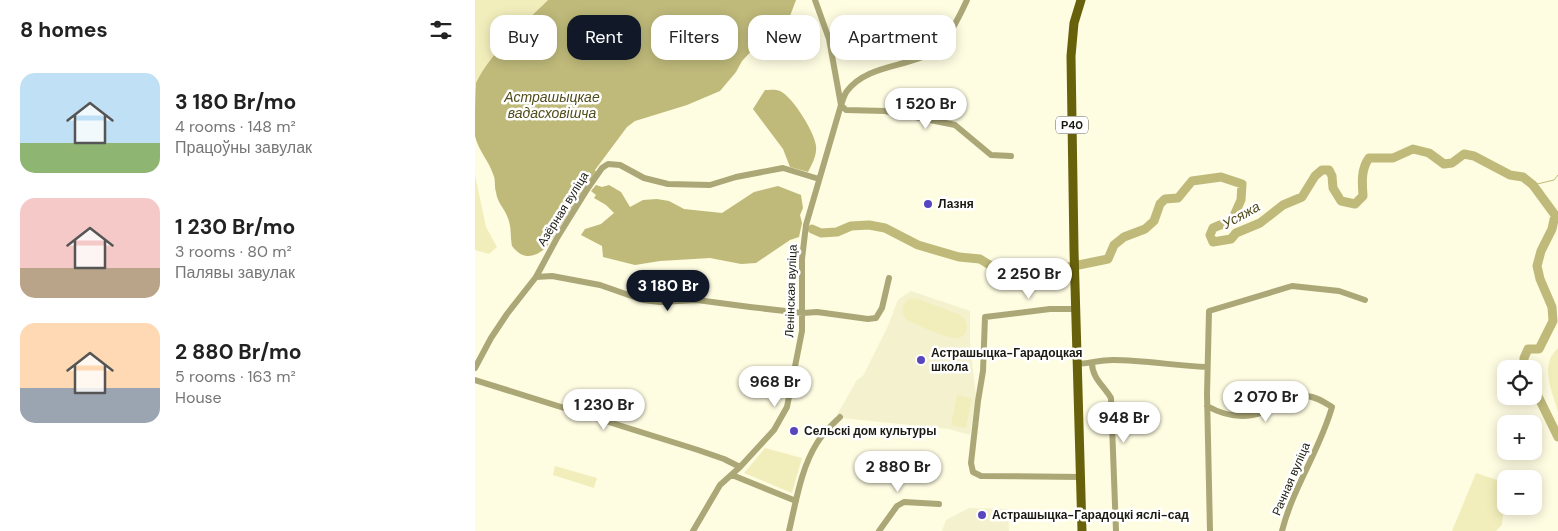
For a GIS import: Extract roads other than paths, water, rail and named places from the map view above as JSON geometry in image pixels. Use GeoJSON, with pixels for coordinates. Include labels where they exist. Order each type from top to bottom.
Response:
{"type":"FeatureCollection","features":[{"type":"Feature","properties":{"kind":"main road","name":"Р40"},"geometry":{"type":"LineString","coordinates":[[1081,0],[1074,23],[1072,38],[1074,250],[1082,531]]}},
{"type":"Feature","properties":{"kind":"street"},"geometry":{"type":"LineString","coordinates":[[815,0],[829,39],[841,105],[846,110],[885,111],[955,124],[991,155],[1011,156]]}},
{"type":"Feature","properties":{"kind":"street","name":"Ленінская вуліца"},"geometry":{"type":"LineString","coordinates":[[693,531],[720,484],[740,468],[774,430],[787,407],[801,340],[803,313],[802,259],[806,225],[841,105],[847,91],[869,75],[920,57],[937,48],[946,38],[968,0]]}},
{"type":"Feature","properties":{"kind":"street","name":"Азёрная вуліца"},"geometry":{"type":"LineString","coordinates":[[475,368],[491,338],[536,276],[588,188],[602,168],[608,164],[620,165],[644,178],[668,184],[710,185],[736,177],[783,168],[819,179]]}},
{"type":"Feature","properties":{"kind":"street"},"geometry":{"type":"LineString","coordinates":[[536,276],[552,276],[600,285],[643,300],[660,302],[697,300],[868,319],[876,318],[882,308],[889,278]]}},
{"type":"Feature","properties":{"kind":"street"},"geometry":{"type":"LineString","coordinates":[[1210,531],[1207,406],[1209,311],[1292,286],[1331,290],[1365,300]]}},
{"type":"Feature","properties":{"kind":"street"},"geometry":{"type":"LineString","coordinates":[[1076,309],[1050,309],[985,317],[983,372],[971,463],[973,472],[981,476],[1081,477]]}},
{"type":"Feature","properties":{"kind":"street"},"geometry":{"type":"LineString","coordinates":[[1078,364],[1109,360],[1128,360],[1207,367]]}},
{"type":"Feature","properties":{"kind":"street"},"geometry":{"type":"LineString","coordinates":[[1092,363],[1095,377],[1106,388],[1111,398],[1116,531]]}},
{"type":"Feature","properties":{"kind":"street"},"geometry":{"type":"LineString","coordinates":[[475,380],[698,450],[724,459],[740,468]]}},
{"type":"Feature","properties":{"kind":"street","name":"Рачная вуліца"},"geometry":{"type":"LineString","coordinates":[[1207,406],[1226,415],[1241,416],[1264,412],[1288,400],[1305,396],[1318,399],[1332,407],[1329,419],[1300,482],[1282,531]]}},
{"type":"Feature","properties":{"kind":"street"},"geometry":{"type":"LineString","coordinates":[[789,531],[796,501],[812,452],[823,434],[840,417]]}},
{"type":"Feature","properties":{"kind":"street"},"geometry":{"type":"LineString","coordinates":[[732,475],[796,501]]}},
{"type":"Feature","properties":{"kind":"street"},"geometry":{"type":"LineString","coordinates":[[879,531],[897,506],[904,502],[939,504]]}},
{"type":"Feature","properties":{"kind":"water","name":"Астрашыцкае вадасховішча"},"geometry":{"type":"Polygon","coordinates":[[[548,0],[796,0],[790,15],[748,15],[748,55],[720,91],[687,105],[635,121],[627,127],[595,170],[596,172],[546,248],[537,254],[528,256],[520,254],[512,246],[510,224],[495,190],[494,176],[476,141],[476,83],[490,60],[557,60],[557,15],[533,15],[548,0]]]}},
{"type":"Feature","properties":{"kind":"water"},"geometry":{"type":"Polygon","coordinates":[[[765,90],[778,90],[785,95],[791,100],[808,124],[815,140],[816,153],[808,172],[790,167],[783,149],[753,109],[765,90]]]}},
{"type":"Feature","properties":{"kind":"water"},"geometry":{"type":"Polygon","coordinates":[[[596,185],[602,187],[609,185],[621,192],[630,207],[643,200],[657,199],[669,201],[684,209],[722,213],[754,192],[778,186],[801,195],[803,208],[800,215],[802,223],[799,237],[790,240],[756,263],[741,264],[710,258],[660,261],[635,265],[603,257],[602,246],[581,235],[585,229],[601,224],[614,213],[606,205],[594,198],[596,195],[591,191],[596,185]]]}},
{"type":"Feature","properties":{"kind":"waterway","name":"Усяжа"},"geometry":{"type":"LineString","coordinates":[[812,229],[821,233],[837,232],[851,226],[869,225],[885,228],[918,245],[959,257],[980,259],[993,267],[1064,268],[1108,259],[1114,245],[1124,237],[1145,229],[1154,221],[1160,204],[1165,199],[1178,198],[1192,181],[1221,177],[1242,184],[1241,200],[1232,220],[1213,228],[1210,235],[1213,242],[1231,239],[1236,233],[1260,223],[1283,205],[1302,197],[1315,176],[1322,170],[1329,170],[1332,176],[1333,188],[1341,201],[1355,204],[1363,196],[1363,171],[1369,158],[1393,158],[1413,149],[1429,153],[1444,164],[1452,163],[1464,154],[1474,156],[1510,175],[1523,177],[1533,185],[1555,215],[1552,229],[1541,251],[1537,266],[1540,279],[1552,307],[1553,321],[1539,349],[1528,349],[1524,360]]}},
{"type":"Feature","properties":{"kind":"waterway"},"geometry":{"type":"LineString","coordinates":[[1533,185],[1554,180],[1558,175]]}},
{"type":"Feature","properties":{"kind":"waterway","name":"Усяжа"},"geometry":{"type":"LineString","coordinates":[[1542,404],[1558,437]]}},
{"type":"Feature","properties":{"kind":"place","name":"Лазня"},"geometry":{"type":"Point","coordinates":[928,204]}},
{"type":"Feature","properties":{"kind":"place","name":"Астрашыцка-Гарадоцкая школа"},"geometry":{"type":"Point","coordinates":[921,360]}},
{"type":"Feature","properties":{"kind":"place","name":"Сельскі дом культуры"},"geometry":{"type":"Point","coordinates":[794,431]}},
{"type":"Feature","properties":{"kind":"place","name":"Астрашыцка-Гарадоцкі яслі-сад"},"geometry":{"type":"Point","coordinates":[982,515]}}]}
